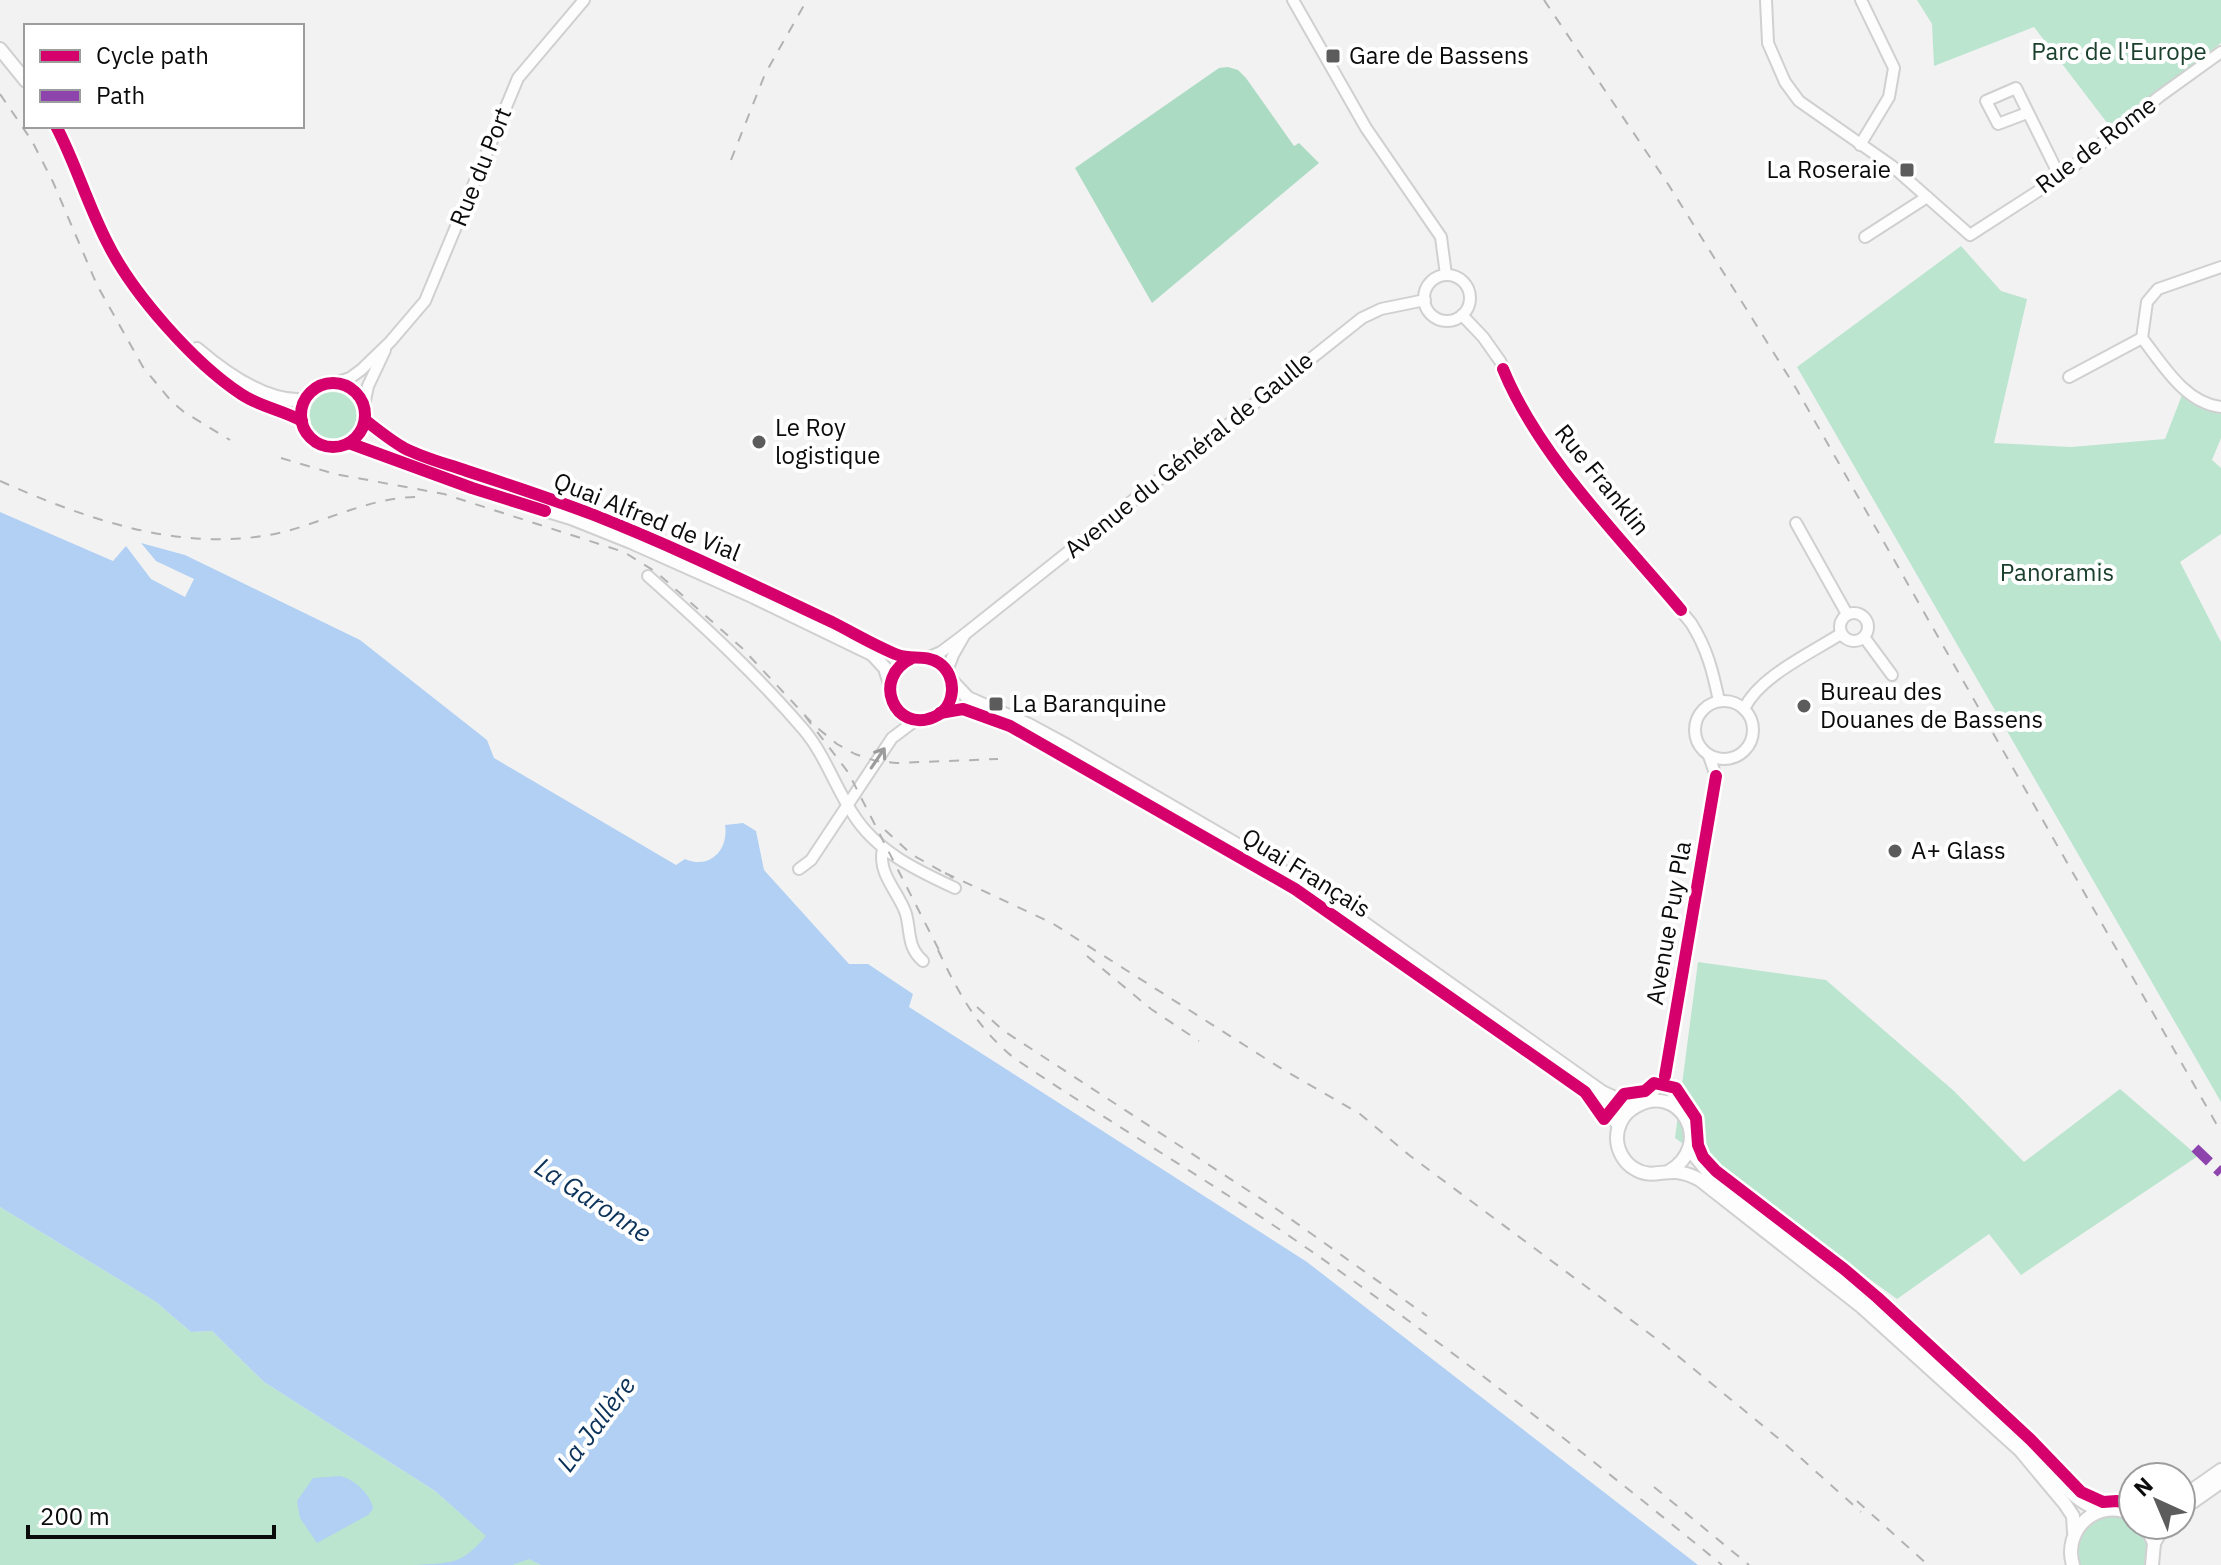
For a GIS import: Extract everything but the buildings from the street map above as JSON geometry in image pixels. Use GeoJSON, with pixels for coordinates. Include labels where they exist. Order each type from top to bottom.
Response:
{"type":"FeatureCollection","features":[{"type":"Feature","properties":{"kind":"main road"},"geometry":{"type":"LineString","coordinates":[[0,49],[24,79]]}},
{"type":"Feature","properties":{"kind":"main road"},"geometry":{"type":"LineString","coordinates":[[57,128],[117,261],[186,349],[252,402],[302,421]]}},
{"type":"Feature","properties":{"kind":"main road"},"geometry":{"type":"LineString","coordinates":[[167,324],[219,366],[252,387],[278,398],[306,400]]}},
{"type":"Feature","properties":{"kind":"main road"},"geometry":{"type":"LineString","coordinates":[[335,383],[356,392],[364,405],[365,420],[362,429],[349,443],[331,447],[309,435],[302,421],[306,400],[318,387],[335,383]]}},
{"type":"Feature","properties":{"kind":"main road","name":"Quai Alfred de Vial"},"geometry":{"type":"LineString","coordinates":[[365,420],[407,450],[631,530],[896,654],[912,658]]}},
{"type":"Feature","properties":{"kind":"main road","name":"Quai Alfred de Vial"},"geometry":{"type":"LineString","coordinates":[[349,443],[472,488],[571,518],[661,554],[872,654],[885,668],[890,684]]}},
{"type":"Feature","properties":{"kind":"main road"},"geometry":{"type":"LineString","coordinates":[[912,658],[927,658],[935,660],[949,676],[951,698],[940,713],[916,720],[898,711],[893,703],[890,684],[897,668],[912,658]]}},
{"type":"Feature","properties":{"kind":"main road","name":"Quai Français"},"geometry":{"type":"LineString","coordinates":[[949,676],[968,698],[1064,744],[1303,882],[1602,1092],[1619,1100],[1642,1103]]}},
{"type":"Feature","properties":{"kind":"main road","name":"Quai Français"},"geometry":{"type":"LineString","coordinates":[[940,713],[963,709],[1010,726],[1295,889],[1585,1092],[1607,1109],[1619,1126]]}},
{"type":"Feature","properties":{"kind":"main road"},"geometry":{"type":"LineString","coordinates":[[1668,1172],[1677,1167],[1690,1150],[1691,1129],[1680,1110],[1659,1101],[1642,1103],[1623,1117],[1619,1126],[1618,1148],[1629,1165],[1647,1174],[1686,1174],[1708,1186],[1862,1307],[2020,1450],[2065,1504],[2073,1516],[2074,1532],[2070,1545],[2073,1565]]}},
{"type":"Feature","properties":{"kind":"main road"},"geometry":{"type":"LineString","coordinates":[[1690,1150],[1708,1172],[1855,1287],[1902,1329],[2028,1443],[2078,1501],[2101,1510]]}},
{"type":"Feature","properties":{"kind":"main road"},"geometry":{"type":"LineString","coordinates":[[2197,1487],[2221,1470]]}},
{"type":"Feature","properties":{"kind":"main road"},"geometry":{"type":"LineString","coordinates":[[2197,1499],[2221,1482]]}},
{"type":"Feature","properties":{"kind":"main road"},"geometry":{"type":"LineString","coordinates":[[2074,1532],[2090,1515],[2101,1510],[2117,1510]]}},
{"type":"Feature","properties":{"kind":"main road"},"geometry":{"type":"LineString","coordinates":[[2153,1564],[2154,1543]]}},
{"type":"Feature","properties":{"kind":"street","name":"Rue du Port"},"geometry":{"type":"LineString","coordinates":[[335,383],[355,375],[390,342],[417,312],[432,289],[518,78],[584,0]]}},
{"type":"Feature","properties":{"kind":"street"},"geometry":{"type":"LineString","coordinates":[[1293,0],[1366,128],[1441,237],[1446,275]]}},
{"type":"Feature","properties":{"kind":"street"},"geometry":{"type":"LineString","coordinates":[[1766,0],[1768,43],[1785,82],[1799,101],[1892,166],[1927,197],[1865,237]]}},
{"type":"Feature","properties":{"kind":"street"},"geometry":{"type":"LineString","coordinates":[[1860,145],[1889,97],[1894,68],[1861,0]]}},
{"type":"Feature","properties":{"kind":"street","name":"Rue de Rome"},"geometry":{"type":"LineString","coordinates":[[1927,197],[1970,235],[2060,177],[2160,96],[2221,52]]}},
{"type":"Feature","properties":{"kind":"street"},"geometry":{"type":"LineString","coordinates":[[2027,113],[2060,177]]}},
{"type":"Feature","properties":{"kind":"street"},"geometry":{"type":"LineString","coordinates":[[2221,267],[2158,289],[2147,302],[2142,338],[2178,385],[2207,405],[2221,407]]}},
{"type":"Feature","properties":{"kind":"street"},"geometry":{"type":"LineString","coordinates":[[1446,275],[1459,278],[1469,289],[1469,303],[1462,315],[1449,320],[1435,317],[1426,307],[1425,300],[1425,293],[1433,281],[1446,275]]}},
{"type":"Feature","properties":{"kind":"street","name":"Avenue du Général de Gaulle"},"geometry":{"type":"LineString","coordinates":[[927,658],[941,652],[965,634],[1362,318],[1381,309],[1425,300]]}},
{"type":"Feature","properties":{"kind":"street","name":"Rue Franklin"},"geometry":{"type":"LineString","coordinates":[[1462,315],[1500,361],[1526,416],[1547,450],[1691,623],[1704,643],[1712,664],[1719,701]]}},
{"type":"Feature","properties":{"kind":"street"},"geometry":{"type":"LineString","coordinates":[[2069,377],[2142,338]]}},
{"type":"Feature","properties":{"kind":"street","name":"Rue du Port"},"geometry":{"type":"LineString","coordinates":[[364,405],[368,386],[390,342]]}},
{"type":"Feature","properties":{"kind":"street"},"geometry":{"type":"LineString","coordinates":[[1796,523],[1847,614]]}},
{"type":"Feature","properties":{"kind":"street"},"geometry":{"type":"LineString","coordinates":[[648,576],[735,655],[803,729],[820,752],[866,833],[883,849],[955,888]]}},
{"type":"Feature","properties":{"kind":"street"},"geometry":{"type":"LineString","coordinates":[[1744,709],[1751,694],[1763,684],[1839,635],[1851,641],[1864,637],[1868,621],[1857,612],[1847,614],[1840,626],[1843,636]]}},
{"type":"Feature","properties":{"kind":"street","name":"Avenue du Général de Gaulle"},"geometry":{"type":"LineString","coordinates":[[949,676],[949,662],[965,634]]}},
{"type":"Feature","properties":{"kind":"street"},"geometry":{"type":"LineString","coordinates":[[1864,637],[1892,675]]}},
{"type":"Feature","properties":{"kind":"street"},"geometry":{"type":"LineString","coordinates":[[1716,776],[1731,759],[1743,752],[1753,736],[1753,726],[1744,709],[1719,701],[1703,709],[1694,725],[1697,743],[1709,756],[1731,759]]}},
{"type":"Feature","properties":{"kind":"street"},"geometry":{"type":"LineString","coordinates":[[799,869],[811,860],[892,738],[916,720]]}},
{"type":"Feature","properties":{"kind":"street","name":"Avenue Puy Pla"},"geometry":{"type":"LineString","coordinates":[[1642,1103],[1665,1076],[1716,776],[1709,756]]}},
{"type":"Feature","properties":{"kind":"street"},"geometry":{"type":"LineString","coordinates":[[883,849],[882,866],[905,913],[911,948],[923,961]]}},
{"type":"Feature","properties":{"kind":"street"},"geometry":{"type":"LineString","coordinates":[[1665,1076],[1680,1110]]}},
{"type":"Feature","properties":{"kind":"green space","name":"Parc de l'Europe"},"geometry":{"type":"Polygon","coordinates":[[[1917,0],[2221,0],[2221,43],[2111,128],[2034,27],[1934,66],[1932,24],[1917,0]]]}},
{"type":"Feature","properties":{"kind":"green space"},"geometry":{"type":"Polygon","coordinates":[[[1219,68],[1238,70],[1246,78],[1294,146],[1299,143],[1319,163],[1152,303],[1075,168],[1219,68]]]}},
{"type":"Feature","properties":{"kind":"green space","name":"Panoramis"},"geometry":{"type":"Polygon","coordinates":[[[1961,246],[2001,291],[2027,299],[1994,443],[2071,447],[2165,439],[2182,395],[2221,413],[2221,438],[2212,460],[2221,468],[2221,534],[2180,562],[2221,642],[2221,1102],[1797,367],[1961,246]]]}},
{"type":"Feature","properties":{"kind":"green space"},"geometry":{"type":"Polygon","coordinates":[[[333,392],[342,393],[350,399],[356,407],[356,425],[350,433],[342,439],[333,440],[324,439],[316,433],[310,425],[309,416],[310,407],[316,399],[324,393],[333,392]]]}},
{"type":"Feature","properties":{"kind":"green space"},"geometry":{"type":"Polygon","coordinates":[[[1698,962],[1826,980],[1954,1091],[2024,1162],[2120,1089],[2198,1156],[2021,1275],[1989,1234],[1897,1299],[1675,1138],[1698,962]]]}},
{"type":"Feature","properties":{"kind":"green space"},"geometry":{"type":"Polygon","coordinates":[[[0,1207],[156,1302],[191,1332],[212,1331],[264,1382],[435,1491],[487,1536],[541,1565],[0,1565],[0,1207]]]}},
{"type":"Feature","properties":{"kind":"green space"},"geometry":{"type":"Polygon","coordinates":[[[2117,1517],[2117,1541],[2145,1541],[2149,1553],[2146,1565],[2078,1565],[2082,1532],[2101,1518],[2117,1517]]]}},
{"type":"Feature","properties":{"kind":"water"},"geometry":{"type":"Polygon","coordinates":[[[0,512],[113,561],[126,546],[151,579],[185,597],[194,579],[156,561],[141,543],[185,555],[360,640],[487,740],[494,758],[676,865],[685,859],[702,862],[716,856],[724,842],[725,825],[743,823],[756,831],[764,870],[849,964],[868,964],[913,994],[909,1007],[1307,1262],[1698,1565],[541,1565],[529,1559],[512,1565],[413,1565],[454,1561],[486,1536],[435,1491],[264,1382],[212,1331],[191,1332],[156,1302],[0,1207],[0,512]]]}},
{"type":"Feature","properties":{"kind":"water"},"geometry":{"type":"Polygon","coordinates":[[[340,1476],[361,1488],[373,1509],[368,1515],[317,1543],[300,1518],[297,1501],[313,1478],[340,1476]]]}},
{"type":"Feature","properties":{"kind":"railway"},"geometry":{"type":"LineString","coordinates":[[731,160],[765,74],[807,0]]}},
{"type":"Feature","properties":{"kind":"railway"},"geometry":{"type":"LineString","coordinates":[[1544,0],[1668,184],[1797,390],[2221,1132]]}},
{"type":"Feature","properties":{"kind":"railway"},"geometry":{"type":"LineString","coordinates":[[0,94],[32,141],[97,285],[143,367],[184,412],[230,440]]}},
{"type":"Feature","properties":{"kind":"railway"},"geometry":{"type":"LineString","coordinates":[[281,458],[335,474],[444,494],[624,552],[656,572],[742,648],[815,726],[855,754],[896,763],[998,759]]}},
{"type":"Feature","properties":{"kind":"railway"},"geometry":{"type":"LineString","coordinates":[[0,481],[101,520],[171,536],[207,539],[279,533],[366,505],[421,497]]}},
{"type":"Feature","properties":{"kind":"railway"},"geometry":{"type":"LineString","coordinates":[[805,716],[848,772],[943,958]]}},
{"type":"Feature","properties":{"kind":"railway"},"geometry":{"type":"LineString","coordinates":[[885,830],[911,854],[953,878]]}},
{"type":"Feature","properties":{"kind":"railway"},"geometry":{"type":"LineString","coordinates":[[945,873],[1052,923],[1282,1069],[1360,1114],[1409,1155],[1662,1343],[1784,1443],[1861,1512]]}},
{"type":"Feature","properties":{"kind":"railway"},"geometry":{"type":"LineString","coordinates":[[938,950],[970,1008],[989,1034],[1014,1058],[1263,1218],[1353,1280],[1513,1399],[1722,1565]]}},
{"type":"Feature","properties":{"kind":"railway"},"geometry":{"type":"LineString","coordinates":[[1087,956],[1151,1009],[1199,1041]]}},
{"type":"Feature","properties":{"kind":"railway"},"geometry":{"type":"LineString","coordinates":[[977,1007],[1004,1031],[1278,1210],[1427,1316]]}},
{"type":"Feature","properties":{"kind":"railway"},"geometry":{"type":"LineString","coordinates":[[1654,1487],[1749,1565]]}},
{"type":"Feature","properties":{"kind":"railway"},"geometry":{"type":"LineString","coordinates":[[1857,1501],[1928,1565]]}},
{"type":"Feature","properties":{"kind":"marked path"},"geometry":{"type":"LineString","coordinates":[[2195,1148],[2221,1173]]}},
{"type":"Feature","properties":{"kind":"cycle path"},"geometry":{"type":"LineString","coordinates":[[57,128],[94,215],[119,264],[166,326],[223,381],[248,398],[302,421]]}},
{"type":"Feature","properties":{"kind":"cycle path"},"geometry":{"type":"LineString","coordinates":[[1503,369],[1518,402],[1559,465],[1681,610]]}},
{"type":"Feature","properties":{"kind":"cycle path"},"geometry":{"type":"LineString","coordinates":[[333,383],[351,389],[359,397],[365,415],[359,433],[351,441],[333,447],[315,441],[307,433],[301,415],[307,397],[315,389],[333,383]]}},
{"type":"Feature","properties":{"kind":"cycle path"},"geometry":{"type":"LineString","coordinates":[[365,420],[399,445],[419,455],[594,515],[714,567],[889,651],[934,660],[945,669],[952,683],[947,707],[934,717],[920,720],[908,718],[893,701],[890,690],[892,678],[899,667],[912,658]]}},
{"type":"Feature","properties":{"kind":"cycle path"},"geometry":{"type":"LineString","coordinates":[[349,443],[545,511]]}},
{"type":"Feature","properties":{"kind":"cycle path"},"geometry":{"type":"LineString","coordinates":[[940,713],[963,709],[1010,726],[1295,889],[1585,1092],[1604,1119],[1624,1094],[1645,1091],[1654,1083],[1676,1088],[1696,1118],[1698,1145],[1703,1157],[1716,1171],[1878,1298],[2030,1439],[2081,1492],[2103,1502],[2117,1501]]}},
{"type":"Feature","properties":{"kind":"cycle path"},"geometry":{"type":"LineString","coordinates":[[1665,1076],[1716,776]]}},
{"type":"Feature","properties":{"kind":"place","name":"Gare de Bassens"},"geometry":{"type":"Point","coordinates":[1333,56]}},
{"type":"Feature","properties":{"kind":"place","name":"La Roseraie"},"geometry":{"type":"Point","coordinates":[1907,170]}},
{"type":"Feature","properties":{"kind":"place","name":"Le Roy logistique"},"geometry":{"type":"Point","coordinates":[759,442]}},
{"type":"Feature","properties":{"kind":"place","name":"La Baranquine"},"geometry":{"type":"Point","coordinates":[996,704]}},
{"type":"Feature","properties":{"kind":"place","name":"Bureau des Douanes de Bassens"},"geometry":{"type":"Point","coordinates":[1804,706]}},
{"type":"Feature","properties":{"kind":"place","name":"A+ Glass"},"geometry":{"type":"Point","coordinates":[1895,851]}},
{"type":"Feature","properties":{"kind":"water label","name":"La Garonne"},"geometry":{"type":"Point","coordinates":[593,1200]}},
{"type":"Feature","properties":{"kind":"water label","name":"La Jallère"},"geometry":{"type":"Point","coordinates":[596,1424]}}]}
